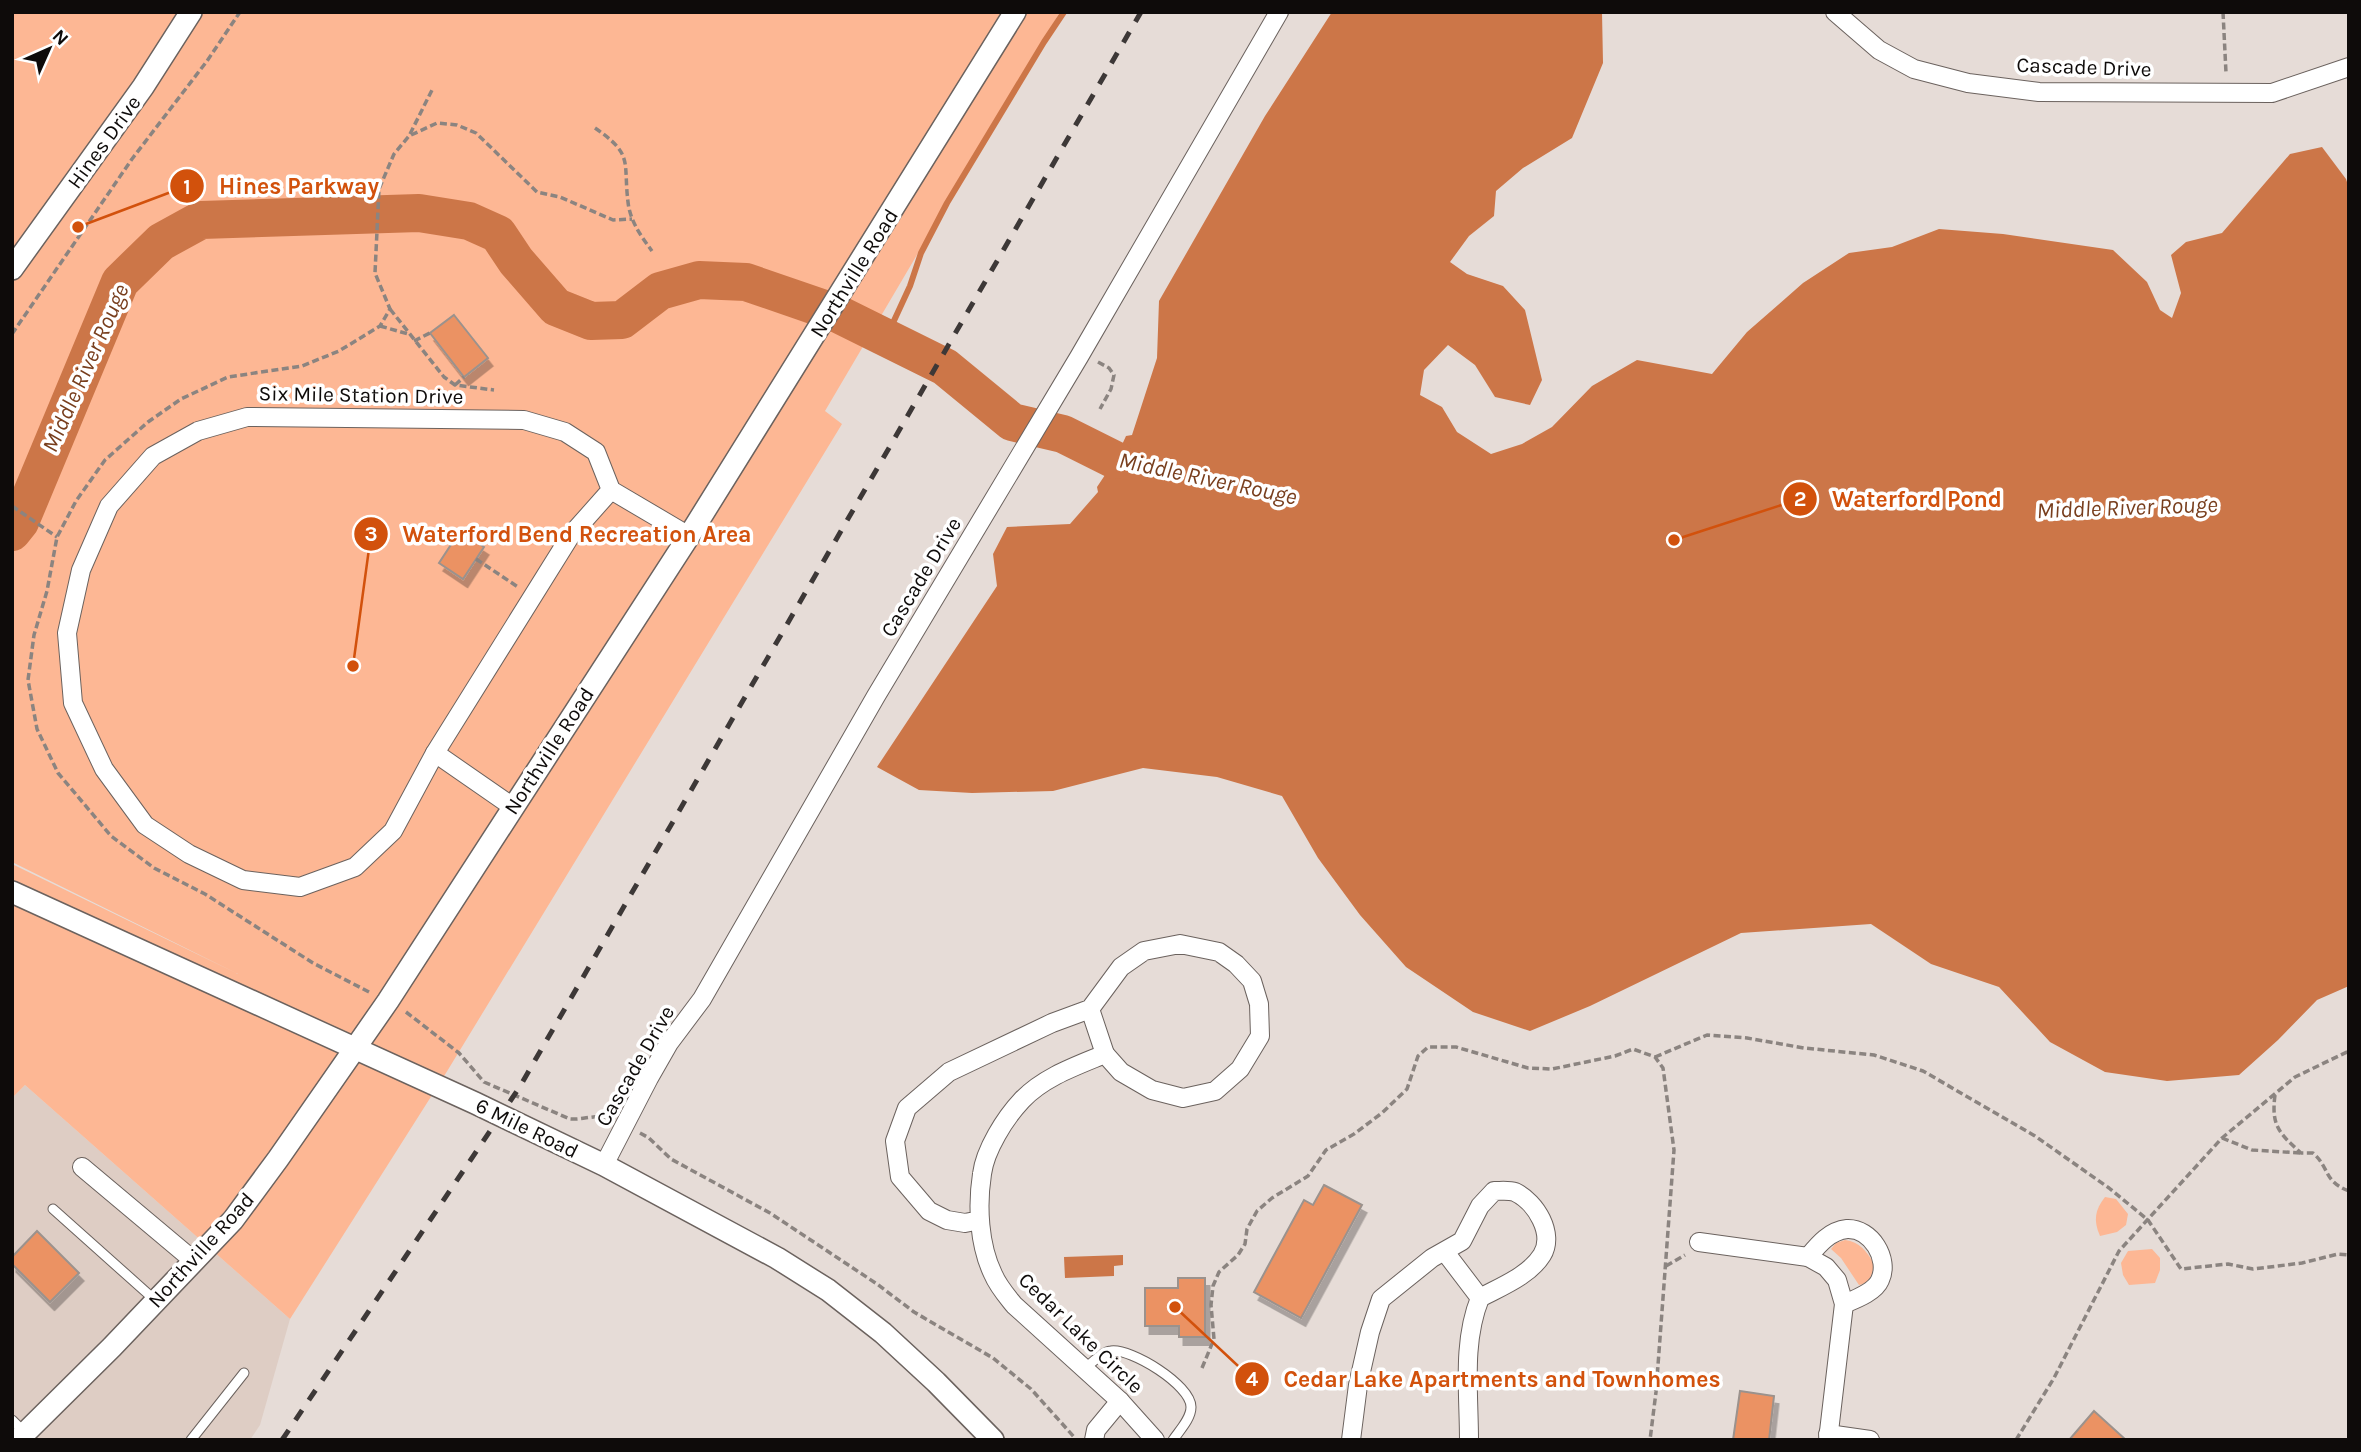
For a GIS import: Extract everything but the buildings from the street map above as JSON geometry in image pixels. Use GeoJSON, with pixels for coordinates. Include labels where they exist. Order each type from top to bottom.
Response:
{"type":"FeatureCollection","features":[{"type":"Feature","properties":{"kind":"street","name":"Hines Drive"},"geometry":{"type":"LineString","coordinates":[[12,269],[143,87],[191,12]]}},
{"type":"Feature","properties":{"kind":"street","name":"Northville Road"},"geometry":{"type":"LineString","coordinates":[[18,1431],[112,1347],[233,1220],[355,1048],[689,536],[1015,12]]}},
{"type":"Feature","properties":{"kind":"street","name":"Cascade Drive"},"geometry":{"type":"LineString","coordinates":[[604,1165],[669,1043],[702,999],[876,696],[1054,400],[1279,12]]}},
{"type":"Feature","properties":{"kind":"street","name":"Cascade Drive"},"geometry":{"type":"LineString","coordinates":[[1835,12],[1879,50],[1914,69],[1968,83],[2039,92],[2272,93],[2349,67]]}},
{"type":"Feature","properties":{"kind":"street","name":"Six Mile Station Drive"},"geometry":{"type":"LineString","coordinates":[[247,417],[524,420],[565,432],[596,452],[611,490],[571,535],[532,597],[435,753],[393,831],[355,867],[300,887],[243,880],[189,855],[145,825],[104,769],[73,702],[67,633],[81,570],[109,506],[153,457],[198,431],[247,417]]}},
{"type":"Feature","properties":{"kind":"street"},"geometry":{"type":"LineString","coordinates":[[611,490],[689,536]]}},
{"type":"Feature","properties":{"kind":"street"},"geometry":{"type":"LineString","coordinates":[[435,753],[513,807]]}},
{"type":"Feature","properties":{"kind":"street","name":"6 Mile Road"},"geometry":{"type":"LineString","coordinates":[[12,892],[604,1165],[777,1258],[828,1290],[883,1333],[993,1440]]}},
{"type":"Feature","properties":{"kind":"street"},"geometry":{"type":"LineString","coordinates":[[980,1220],[965,1223],[947,1220],[929,1211],[900,1177],[895,1141],[907,1108],[948,1072],[1052,1023],[1090,1009],[1121,967],[1132,959],[1144,951],[1180,944],[1219,952],[1236,964],[1252,982],[1259,1004],[1260,1036],[1240,1069],[1215,1091],[1183,1098],[1152,1090],[1121,1072],[1105,1054],[1090,1009]]}},
{"type":"Feature","properties":{"kind":"street","name":"Cedar Lake Circle"},"geometry":{"type":"LineString","coordinates":[[1105,1054],[1055,1076],[1023,1099],[999,1129],[982,1172],[980,1220],[988,1261],[999,1286],[1014,1304],[1120,1401],[1148,1437]]}},
{"type":"Feature","properties":{"kind":"street"},"geometry":{"type":"LineString","coordinates":[[82,1167],[194,1261]]}},
{"type":"Feature","properties":{"kind":"street"},"geometry":{"type":"LineString","coordinates":[[1351,1440],[1370,1332],[1381,1298],[1432,1258],[1461,1241],[1480,1206],[1494,1191],[1513,1191],[1528,1201],[1542,1219],[1547,1243],[1541,1257],[1516,1279],[1480,1298],[1474,1313],[1469,1341],[1469,1440]]}},
{"type":"Feature","properties":{"kind":"street"},"geometry":{"type":"LineString","coordinates":[[1808,1257],[1820,1242],[1848,1229],[1864,1233],[1879,1250],[1884,1266],[1880,1282],[1864,1295],[1844,1304]]}},
{"type":"Feature","properties":{"kind":"street"},"geometry":{"type":"LineString","coordinates":[[1699,1242],[1808,1257],[1826,1267],[1837,1280],[1844,1304],[1828,1437],[1870,1440]]}},
{"type":"Feature","properties":{"kind":"street"},"geometry":{"type":"LineString","coordinates":[[1445,1252],[1480,1298]]}},
{"type":"Feature","properties":{"kind":"street"},"geometry":{"type":"LineString","coordinates":[[1094,1440],[1096,1430],[1120,1401]]}},
{"type":"Feature","properties":{"kind":"lane"},"geometry":{"type":"LineString","coordinates":[[53,1209],[156,1301]]}},
{"type":"Feature","properties":{"kind":"lane"},"geometry":{"type":"LineString","coordinates":[[1085,1368],[1108,1350],[1121,1350],[1177,1382],[1188,1396],[1191,1407],[1186,1422],[1173,1440]]}},
{"type":"Feature","properties":{"kind":"lane"},"geometry":{"type":"LineString","coordinates":[[191,1440],[244,1373]]}},
{"type":"Feature","properties":{"kind":"path"},"geometry":{"type":"LineString","coordinates":[[12,334],[132,159],[208,61],[240,12]]}},
{"type":"Feature","properties":{"kind":"path"},"geometry":{"type":"LineString","coordinates":[[2223,12],[2227,92]]}},
{"type":"Feature","properties":{"kind":"path"},"geometry":{"type":"LineString","coordinates":[[433,88],[409,136],[394,154],[379,189],[375,273],[390,309],[444,377],[455,385],[494,390]]}},
{"type":"Feature","properties":{"kind":"path"},"geometry":{"type":"LineString","coordinates":[[409,136],[437,123],[457,125],[476,133],[537,192],[560,197],[613,220],[632,219]]}},
{"type":"Feature","properties":{"kind":"path"},"geometry":{"type":"LineString","coordinates":[[595,128],[614,142],[625,158],[632,219],[652,251]]}},
{"type":"Feature","properties":{"kind":"path"},"geometry":{"type":"LineString","coordinates":[[12,506],[57,537],[76,501],[105,460],[148,422],[181,399],[228,377],[302,366],[339,351],[380,326],[390,309]]}},
{"type":"Feature","properties":{"kind":"path"},"geometry":{"type":"LineString","coordinates":[[380,326],[409,334]]}},
{"type":"Feature","properties":{"kind":"path"},"geometry":{"type":"LineString","coordinates":[[414,341],[430,333]]}},
{"type":"Feature","properties":{"kind":"path"},"geometry":{"type":"LineString","coordinates":[[1079,357],[1110,368],[1114,375],[1111,389],[1100,409]]}},
{"type":"Feature","properties":{"kind":"path"},"geometry":{"type":"LineString","coordinates":[[455,385],[464,377]]}},
{"type":"Feature","properties":{"kind":"path"},"geometry":{"type":"LineString","coordinates":[[476,559],[532,597]]}},
{"type":"Feature","properties":{"kind":"path"},"geometry":{"type":"LineString","coordinates":[[388,1001],[459,1053],[484,1082],[570,1119],[584,1120],[602,1115],[625,1124],[649,1138],[671,1159],[770,1213],[877,1284],[914,1312],[993,1358],[1031,1389],[1065,1424],[1076,1440]]}},
{"type":"Feature","properties":{"kind":"path"},"geometry":{"type":"LineString","coordinates":[[1654,1057],[1707,1035],[1874,1055],[1923,1071],[2035,1136],[2109,1188],[2148,1220],[2181,1269],[2228,1264],[2253,1269],[2302,1263],[2338,1254],[2349,1255]]}},
{"type":"Feature","properties":{"kind":"path"},"geometry":{"type":"LineString","coordinates":[[2015,1440],[2054,1378],[2119,1251],[2222,1138],[2295,1077],[2349,1051]]}},
{"type":"Feature","properties":{"kind":"path"},"geometry":{"type":"LineString","coordinates":[[2275,1093],[2273,1114],[2277,1130],[2301,1153]]}},
{"type":"Feature","properties":{"kind":"path"},"geometry":{"type":"LineString","coordinates":[[2222,1138],[2252,1150],[2313,1153],[2319,1158],[2328,1178],[2349,1191]]}},
{"type":"Feature","properties":{"kind":"shaded area"},"geometry":{"type":"Polygon","coordinates":[[[12,12],[1060,12],[825,411],[842,424],[446,1073],[290,1319],[25,1085],[12,1098],[12,864],[238,974],[12,862],[12,12]]]}},
{"type":"Feature","properties":{"kind":"shaded area"},"geometry":{"type":"Polygon","coordinates":[[[25,1085],[290,1319],[260,1425],[250,1440],[12,1440],[12,1098],[25,1085]]]}},
{"type":"Feature","properties":{"kind":"shaded area"},"geometry":{"type":"Polygon","coordinates":[[[2105,1197],[2116,1199],[2128,1214],[2126,1225],[2117,1232],[2100,1236],[2096,1215],[2105,1197]]]}},
{"type":"Feature","properties":{"kind":"shaded area"},"geometry":{"type":"Polygon","coordinates":[[[1845,1240],[1859,1245],[1874,1263],[1870,1277],[1863,1284],[1859,1285],[1841,1258],[1831,1249],[1836,1243],[1845,1240]]]}},
{"type":"Feature","properties":{"kind":"shaded area"},"geometry":{"type":"Polygon","coordinates":[[[2152,1249],[2160,1258],[2160,1270],[2155,1283],[2129,1285],[2123,1275],[2121,1263],[2128,1251],[2152,1249]]]}},
{"type":"Feature","properties":{"kind":"water"},"geometry":{"type":"Polygon","coordinates":[[[1332,12],[1602,12],[1603,63],[1572,138],[1523,168],[1496,191],[1494,216],[1469,236],[1450,262],[1467,274],[1503,286],[1525,310],[1542,380],[1530,405],[1495,397],[1475,365],[1448,345],[1424,370],[1420,395],[1442,407],[1457,432],[1491,454],[1522,444],[1552,427],[1592,386],[1637,360],[1712,374],[1747,332],[1803,283],[1849,253],[1892,247],[1939,229],[2003,234],[2113,250],[2147,282],[2160,310],[2172,318],[2181,293],[2171,255],[2186,242],[2222,233],[2290,154],[2322,147],[2346,179],[2349,188],[2349,986],[2317,1000],[2239,1075],[2167,1081],[2105,1072],[2050,1042],[1999,987],[1931,964],[1871,924],[1741,933],[1590,1006],[1530,1031],[1473,1012],[1406,967],[1360,915],[1318,858],[1282,796],[1217,777],[1143,768],[1053,791],[972,793],[919,790],[877,767],[997,586],[993,554],[1007,527],[1070,524],[1098,492],[1097,487],[1115,460],[1126,436],[1132,435],[1157,358],[1159,301],[1265,116],[1332,12]]]}},
{"type":"Feature","properties":{"kind":"water"},"geometry":{"type":"Polygon","coordinates":[[[1123,1255],[1123,1265],[1114,1266],[1114,1276],[1065,1278],[1064,1257],[1123,1255]]]}},
{"type":"Feature","properties":{"kind":"waterway"},"geometry":{"type":"LineString","coordinates":[[886,338],[910,286],[921,253],[947,203],[1064,12]]}},
{"type":"Feature","properties":{"kind":"waterway","name":"Middle River Rouge"},"geometry":{"type":"LineString","coordinates":[[12,532],[20,522],[120,282],[161,242],[201,220],[419,213],[469,221],[498,234],[516,261],[556,307],[591,321],[622,320],[660,291],[699,280],[746,282],[836,313],[945,367],[1012,422],[1063,434],[1115,460]]}},
{"type":"Feature","properties":{"kind":"railway"},"geometry":{"type":"LineString","coordinates":[[282,1440],[519,1088],[1141,12]]}},
{"type":"Feature","properties":{"kind":"place","name":"Hines Parkway"},"geometry":{"type":"Point","coordinates":[78,227]}},
{"type":"Feature","properties":{"kind":"place","name":"Waterford Pond"},"geometry":{"type":"Point","coordinates":[1674,540]}},
{"type":"Feature","properties":{"kind":"place","name":"Waterford Bend Recreation Area"},"geometry":{"type":"Point","coordinates":[353,666]}},
{"type":"Feature","properties":{"kind":"place","name":"Cedar Lake Apartments and Townhomes"},"geometry":{"type":"Point","coordinates":[1175,1307]}}]}
